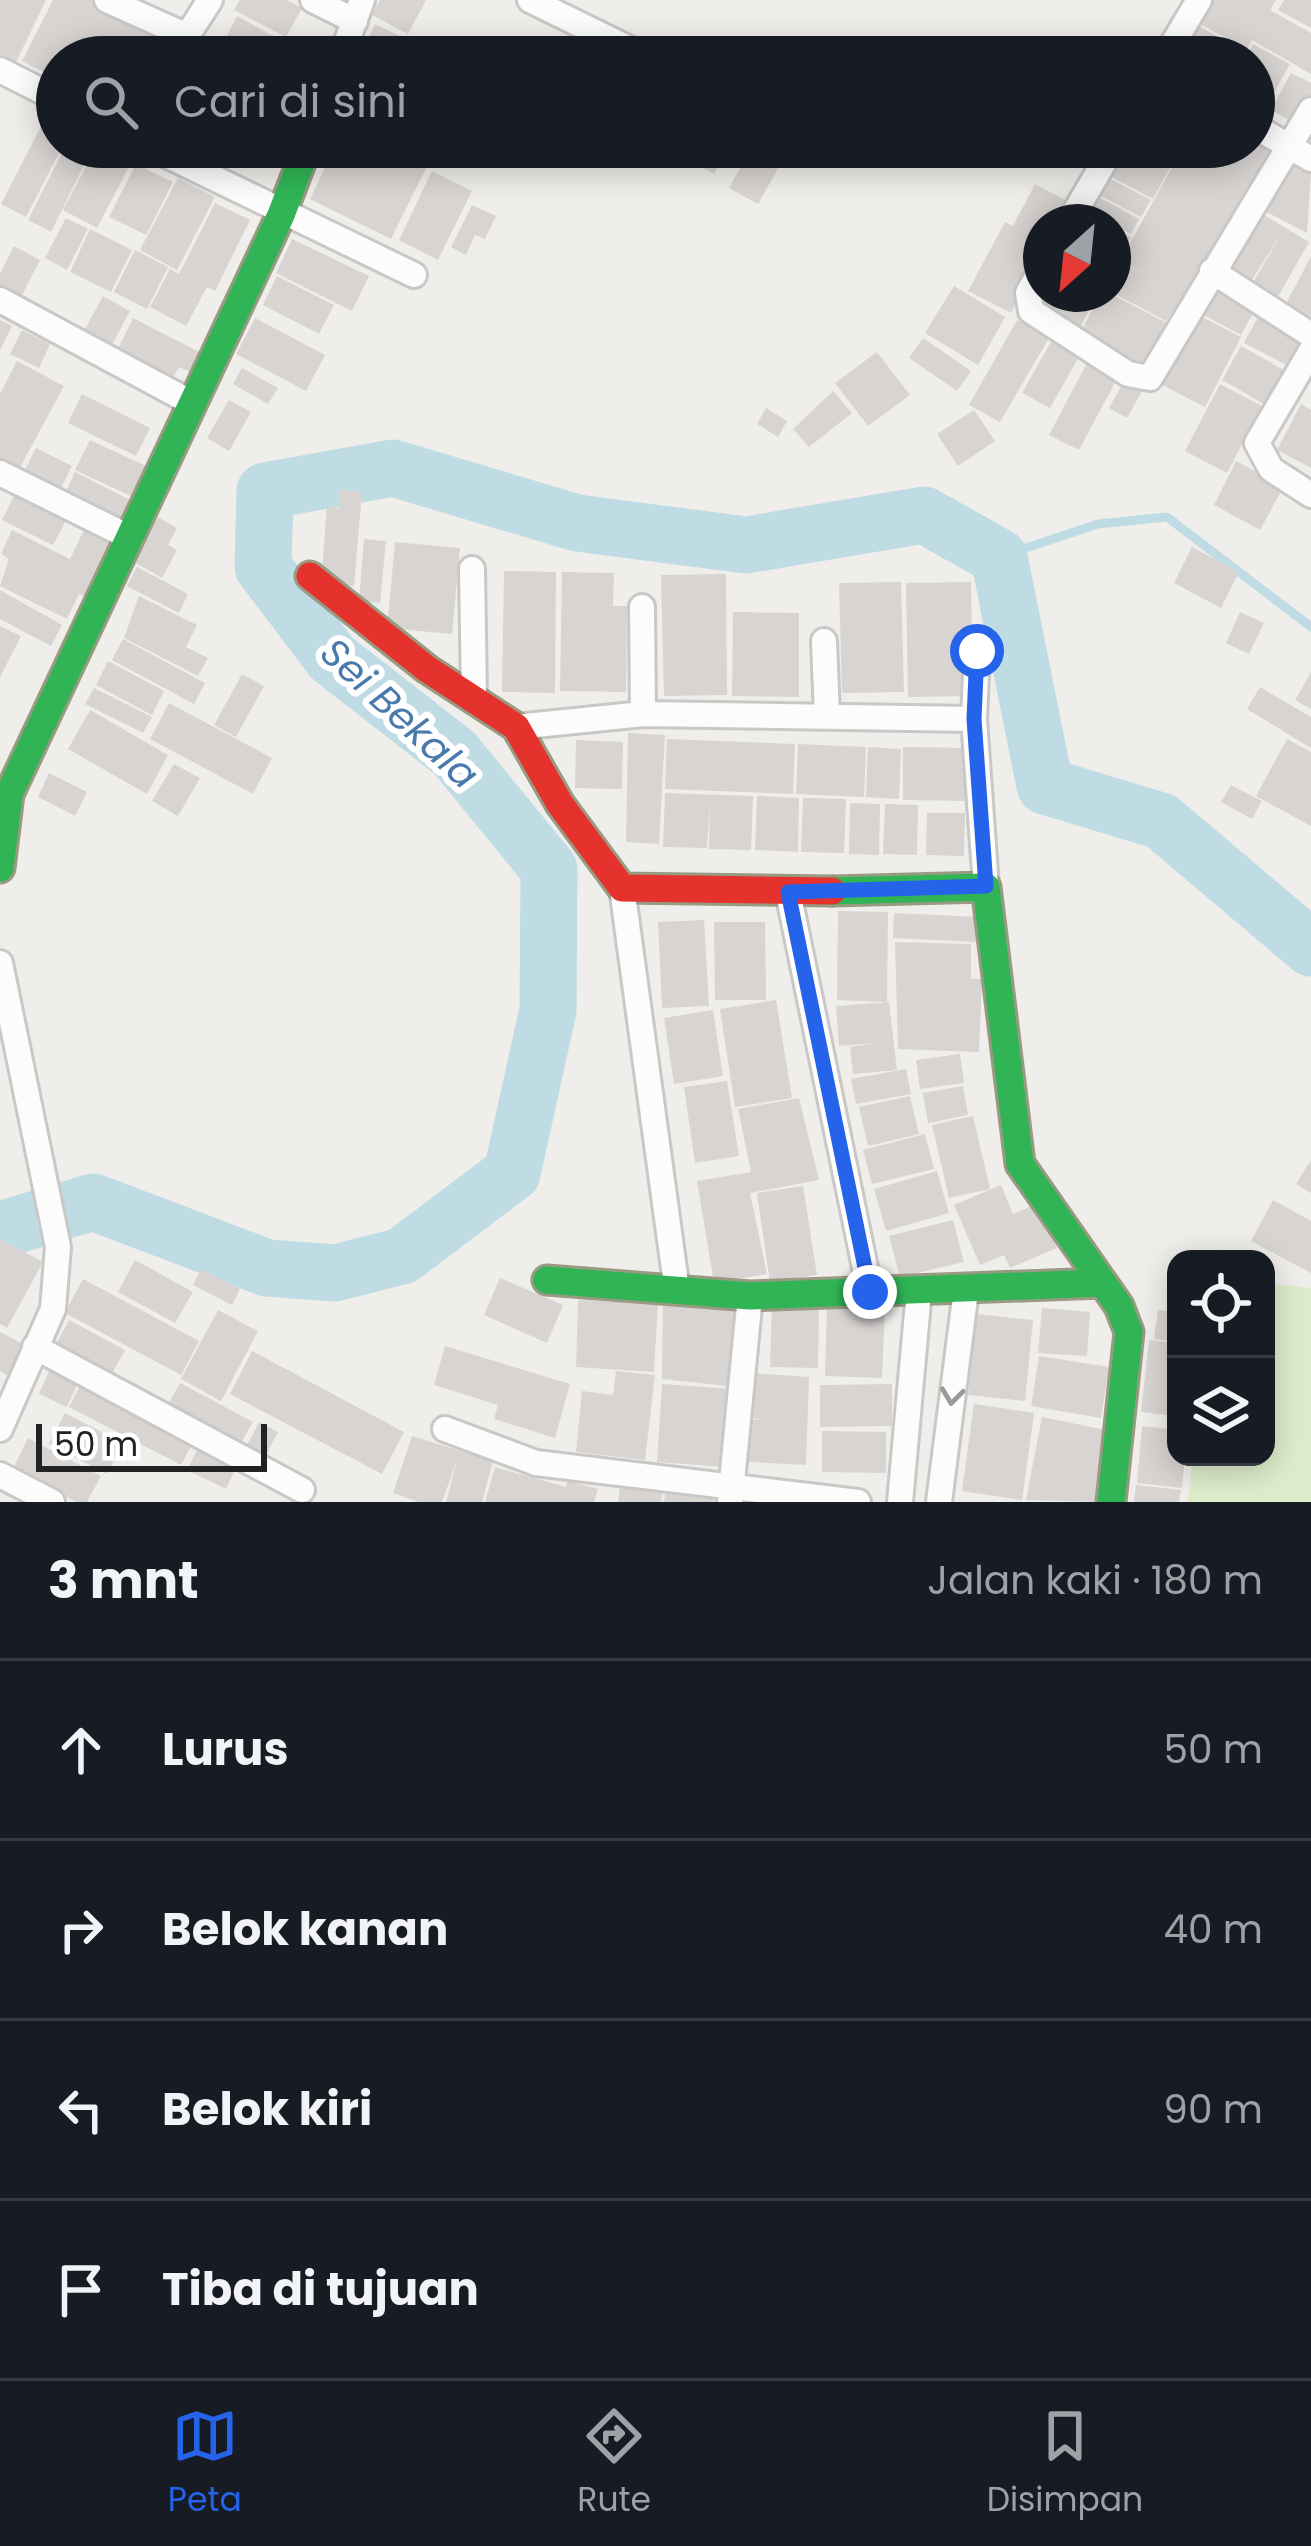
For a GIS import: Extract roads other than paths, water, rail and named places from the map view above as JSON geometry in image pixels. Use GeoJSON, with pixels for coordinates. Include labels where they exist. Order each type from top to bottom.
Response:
{"type":"FeatureCollection","features":[{"type":"Feature","properties":{"kind":"street"},"geometry":{"type":"LineString","coordinates":[[107,0],[187,36],[210,0]]}},
{"type":"Feature","properties":{"kind":"street"},"geometry":{"type":"LineString","coordinates":[[313,0],[358,10]]}},
{"type":"Feature","properties":{"kind":"street"},"geometry":{"type":"LineString","coordinates":[[530,0],[603,36]]}},
{"type":"Feature","properties":{"kind":"street"},"geometry":{"type":"LineString","coordinates":[[1177,36],[1198,0]]}},
{"type":"Feature","properties":{"kind":"street"},"geometry":{"type":"LineString","coordinates":[[0,70],[36,88]]}},
{"type":"Feature","properties":{"kind":"street"},"geometry":{"type":"LineString","coordinates":[[1275,167],[1311,110]]}},
{"type":"Feature","properties":{"kind":"street"},"geometry":{"type":"LineString","coordinates":[[1275,138],[1311,159]]}},
{"type":"Feature","properties":{"kind":"street"},"geometry":{"type":"LineString","coordinates":[[191,168],[415,275]]}},
{"type":"Feature","properties":{"kind":"street"},"geometry":{"type":"LineString","coordinates":[[0,868],[9,794],[299,168]]}},
{"type":"Feature","properties":{"kind":"street"},"geometry":{"type":"LineString","coordinates":[[1080,204],[1101,168]]}},
{"type":"Feature","properties":{"kind":"street"},"geometry":{"type":"LineString","coordinates":[[1033,312],[1142,379],[1155,371],[1274,168]]}},
{"type":"Feature","properties":{"kind":"street"},"geometry":{"type":"LineString","coordinates":[[1212,271],[1311,335]]}},
{"type":"Feature","properties":{"kind":"street"},"geometry":{"type":"LineString","coordinates":[[0,300],[192,403]]}},
{"type":"Feature","properties":{"kind":"street"},"geometry":{"type":"LineString","coordinates":[[1311,352],[1257,443],[1270,469],[1311,495]]}},
{"type":"Feature","properties":{"kind":"street"},"geometry":{"type":"LineString","coordinates":[[0,473],[131,538]]}},
{"type":"Feature","properties":{"kind":"street"},"geometry":{"type":"LineString","coordinates":[[472,569],[474,697]]}},
{"type":"Feature","properties":{"kind":"street"},"geometry":{"type":"LineString","coordinates":[[310,576],[428,669],[516,727],[560,804],[622,888],[677,1291]]}},
{"type":"Feature","properties":{"kind":"street"},"geometry":{"type":"LineString","coordinates":[[642,607],[643,715]]}},
{"type":"Feature","properties":{"kind":"street"},"geometry":{"type":"LineString","coordinates":[[824,641],[827,716]]}},
{"type":"Feature","properties":{"kind":"street"},"geometry":{"type":"LineString","coordinates":[[977,651],[974,719],[986,886],[1020,1164],[1102,1282],[1130,1332],[1112,1502]]}},
{"type":"Feature","properties":{"kind":"street"},"geometry":{"type":"LineString","coordinates":[[516,727],[643,715],[974,719]]}},
{"type":"Feature","properties":{"kind":"street"},"geometry":{"type":"LineString","coordinates":[[622,888],[788,892],[986,886]]}},
{"type":"Feature","properties":{"kind":"street"},"geometry":{"type":"LineString","coordinates":[[788,892],[870,1292]]}},
{"type":"Feature","properties":{"kind":"street"},"geometry":{"type":"LineString","coordinates":[[0,963],[58,1247],[53,1309],[0,1429]]}},
{"type":"Feature","properties":{"kind":"street"},"geometry":{"type":"LineString","coordinates":[[547,1280],[750,1296],[1102,1282]]}},
{"type":"Feature","properties":{"kind":"street"},"geometry":{"type":"LineString","coordinates":[[939,1502],[966,1290]]}},
{"type":"Feature","properties":{"kind":"street"},"geometry":{"type":"LineString","coordinates":[[900,1502],[919,1291]]}},
{"type":"Feature","properties":{"kind":"street"},"geometry":{"type":"LineString","coordinates":[[731,1495],[750,1296]]}},
{"type":"Feature","properties":{"kind":"street"},"geometry":{"type":"LineString","coordinates":[[35,1347],[302,1490]]}},
{"type":"Feature","properties":{"kind":"street"},"geometry":{"type":"LineString","coordinates":[[445,1429],[536,1463],[731,1495],[857,1502]]}},
{"type":"Feature","properties":{"kind":"street"},"geometry":{"type":"LineString","coordinates":[[0,1475],[52,1502]]}},
{"type":"Feature","properties":{"kind":"waterway","name":"Sei Bekala"},"geometry":{"type":"LineString","coordinates":[[0,1230],[93,1202],[267,1268],[335,1273],[402,1256],[512,1173],[548,1010],[549,869],[454,753],[332,658],[263,567],[265,491],[393,468],[577,523],[746,545],[924,515],[999,557],[1045,786],[1161,821],[1311,948]]}},
{"type":"Feature","properties":{"kind":"waterway"},"geometry":{"type":"LineString","coordinates":[[999,557],[1098,524],[1167,517],[1311,627]]}}]}
